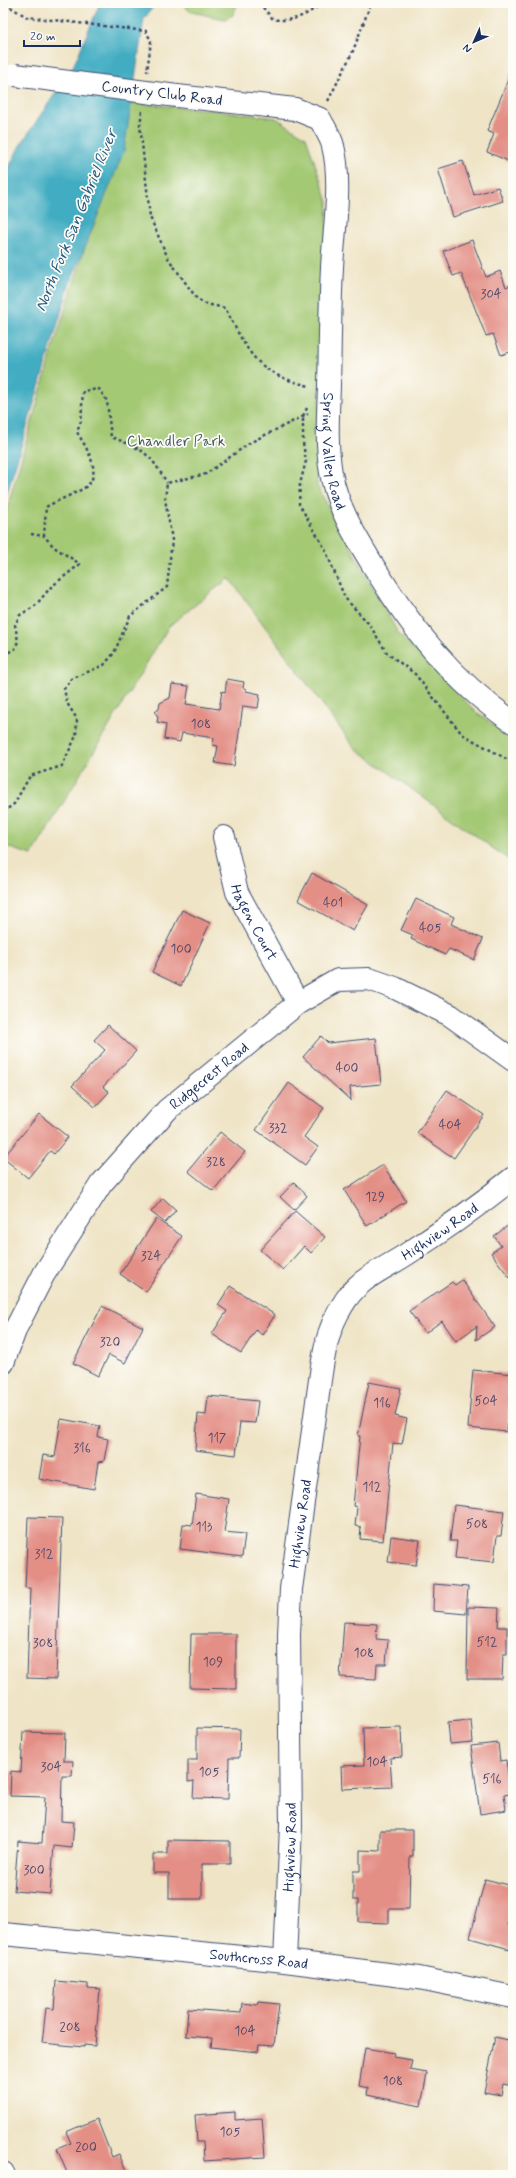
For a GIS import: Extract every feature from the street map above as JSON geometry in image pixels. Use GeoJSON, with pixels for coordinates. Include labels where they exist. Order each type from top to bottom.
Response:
{"type":"FeatureCollection","features":[{"type":"Feature","properties":{"kind":"street","name":"Country Club Road"},"geometry":{"type":"LineString","coordinates":[[9,73],[177,96],[295,109],[320,119]]}},
{"type":"Feature","properties":{"kind":"street","name":"Spring Valley Road"},"geometry":{"type":"LineString","coordinates":[[320,119],[333,144],[337,171],[328,401],[328,444],[331,474],[339,503],[355,536],[388,590],[445,666],[475,695],[513,722]]}},
{"type":"Feature","properties":{"kind":"street","name":"Hagen Court"},"geometry":{"type":"LineString","coordinates":[[224,837],[238,892],[298,1003]]}},
{"type":"Feature","properties":{"kind":"street","name":"Ridgecrest Road"},"geometry":{"type":"LineString","coordinates":[[3,1363],[16,1328],[44,1274],[101,1184],[167,1110],[298,1003],[338,980],[369,979],[394,988],[450,1015],[513,1060]]}},
{"type":"Feature","properties":{"kind":"street","name":"Highview Road"},"geometry":{"type":"LineString","coordinates":[[285,1961],[291,1826],[289,1636],[291,1589],[324,1354],[332,1324],[342,1305],[359,1283],[407,1254],[513,1178]]}},
{"type":"Feature","properties":{"kind":"street","name":"Southcross Road"},"geometry":{"type":"LineString","coordinates":[[3,1934],[285,1961],[419,1978],[513,1997]]}},
{"type":"Feature","properties":{"kind":"path"},"geometry":{"type":"LineString","coordinates":[[8,3],[10,7],[27,17],[146,31],[151,41],[146,79]]}},
{"type":"Feature","properties":{"kind":"path"},"geometry":{"type":"LineString","coordinates":[[10,7],[14,3]]}},
{"type":"Feature","properties":{"kind":"path"},"geometry":{"type":"LineString","coordinates":[[259,3],[273,19],[289,20],[304,15],[322,3]]}},
{"type":"Feature","properties":{"kind":"path"},"geometry":{"type":"LineString","coordinates":[[320,119],[353,51],[371,3]]}},
{"type":"Feature","properties":{"kind":"path"},"geometry":{"type":"LineString","coordinates":[[142,110],[140,125],[150,216],[168,258],[196,299],[206,304],[225,308],[250,356],[267,370],[296,383],[328,401],[303,416],[251,442],[206,474],[167,482]]}},
{"type":"Feature","properties":{"kind":"path"},"geometry":{"type":"LineString","coordinates":[[3,812],[14,804],[30,776],[62,766],[76,736],[77,719],[67,703],[64,689],[71,679],[104,665],[114,654],[130,616],[167,587],[172,540],[165,499],[167,482],[154,460],[139,447],[111,437],[107,401],[99,389],[83,391],[81,421],[77,432],[92,459],[93,476],[87,486],[58,499],[46,507],[44,536]]}},
{"type":"Feature","properties":{"kind":"path"},"geometry":{"type":"LineString","coordinates":[[3,655],[15,649],[18,641],[15,625],[20,616],[35,606],[51,587],[80,564],[54,547],[44,536],[31,534]]}},
{"type":"Feature","properties":{"kind":"path"},"geometry":{"type":"LineString","coordinates":[[340,587],[345,598],[369,624],[387,653],[414,674],[462,734],[510,761],[513,765]]}},
{"type":"Feature","properties":{"kind":"green space"},"geometry":{"type":"Polygon","coordinates":[[[181,3],[238,3],[233,15],[225,19],[191,12],[181,3]]]}},
{"type":"Feature","properties":{"kind":"green space","name":"Chandler Park"},"geometry":{"type":"Polygon","coordinates":[[[131,103],[223,111],[276,118],[306,137],[328,202],[317,486],[398,633],[477,713],[513,739],[513,863],[354,747],[229,578],[169,626],[32,855],[3,846],[3,522],[54,345],[131,103]]]}},
{"type":"Feature","properties":{"kind":"water","name":"North Fork San Gabriel River"},"geometry":{"type":"Polygon","coordinates":[[[100,3],[156,3],[144,19],[124,151],[69,286],[3,507],[3,180],[19,147],[73,67],[100,3]]]}},
{"type":"Feature","properties":{"kind":"building"},"geometry":{"type":"Polygon","coordinates":[[[513,68],[513,163],[487,152],[494,134],[487,131],[513,68]]]}},
{"type":"Feature","properties":{"kind":"building"},"geometry":{"type":"Polygon","coordinates":[[[463,161],[474,195],[498,187],[503,201],[453,217],[438,169],[463,161]]]}},
{"type":"Feature","properties":{"kind":"building"},"geometry":{"type":"Polygon","coordinates":[[[472,240],[486,277],[500,271],[506,287],[513,284],[513,351],[501,355],[493,334],[486,336],[461,273],[453,276],[443,251],[472,240]]]}},
{"type":"Feature","properties":{"kind":"building"},"geometry":{"type":"Polygon","coordinates":[[[227,679],[244,682],[243,688],[246,689],[246,691],[260,694],[258,708],[243,706],[234,766],[215,763],[218,746],[213,745],[214,738],[182,733],[180,742],[164,739],[166,724],[157,722],[158,717],[155,712],[159,709],[160,703],[170,698],[172,684],[189,686],[186,704],[219,709],[222,691],[225,692],[227,679]]]}},
{"type":"Feature","properties":{"kind":"building"},"geometry":{"type":"Polygon","coordinates":[[[312,873],[368,905],[353,931],[298,900],[312,873]]]}},
{"type":"Feature","properties":{"kind":"building"},"geometry":{"type":"Polygon","coordinates":[[[416,899],[454,917],[451,924],[483,939],[474,960],[449,949],[445,955],[411,939],[413,935],[401,930],[416,899]]]}},
{"type":"Feature","properties":{"kind":"building"},"geometry":{"type":"Polygon","coordinates":[[[182,910],[210,923],[181,986],[152,972],[182,910]]]}},
{"type":"Feature","properties":{"kind":"building"},"geometry":{"type":"Polygon","coordinates":[[[108,1025],[136,1051],[103,1087],[109,1092],[95,1107],[72,1086],[105,1050],[94,1040],[108,1025]]]}},
{"type":"Feature","properties":{"kind":"building"},"geometry":{"type":"Polygon","coordinates":[[[321,1036],[328,1043],[376,1038],[381,1084],[350,1087],[351,1101],[303,1057],[321,1036]]]}},
{"type":"Feature","properties":{"kind":"building"},"geometry":{"type":"Polygon","coordinates":[[[289,1083],[324,1108],[304,1137],[318,1147],[305,1165],[256,1130],[289,1083]]]}},
{"type":"Feature","properties":{"kind":"building"},"geometry":{"type":"Polygon","coordinates":[[[447,1090],[484,1115],[454,1158],[417,1133],[447,1090]]]}},
{"type":"Feature","properties":{"kind":"building"},"geometry":{"type":"Polygon","coordinates":[[[39,1114],[68,1137],[54,1154],[50,1151],[28,1178],[3,1158],[39,1114]]]}},
{"type":"Feature","properties":{"kind":"building"},"geometry":{"type":"Polygon","coordinates":[[[220,1132],[245,1152],[213,1191],[188,1171],[220,1132]]]}},
{"type":"Feature","properties":{"kind":"building"},"geometry":{"type":"Polygon","coordinates":[[[383,1165],[406,1201],[367,1226],[344,1190],[383,1165]]]}},
{"type":"Feature","properties":{"kind":"building"},"geometry":{"type":"Polygon","coordinates":[[[294,1182],[307,1196],[294,1210],[280,1197],[294,1182]]]}},
{"type":"Feature","properties":{"kind":"building"},"geometry":{"type":"Polygon","coordinates":[[[163,1198],[176,1210],[165,1223],[151,1212],[163,1198]]]}},
{"type":"Feature","properties":{"kind":"building"},"geometry":{"type":"Polygon","coordinates":[[[295,1211],[325,1237],[311,1253],[304,1246],[283,1270],[260,1250],[295,1211]]]}},
{"type":"Feature","properties":{"kind":"building"},"geometry":{"type":"Polygon","coordinates":[[[156,1219],[182,1236],[146,1292],[120,1274],[156,1219]]]}},
{"type":"Feature","properties":{"kind":"building"},"geometry":{"type":"Polygon","coordinates":[[[513,1222],[513,1282],[491,1253],[501,1246],[494,1236],[513,1222]]]}},
{"type":"Feature","properties":{"kind":"building"},"geometry":{"type":"Polygon","coordinates":[[[462,1280],[495,1327],[476,1340],[477,1326],[456,1341],[442,1321],[425,1333],[409,1311],[452,1282],[455,1285],[462,1280]]]}},
{"type":"Feature","properties":{"kind":"building"},"geometry":{"type":"Polygon","coordinates":[[[230,1286],[275,1315],[262,1335],[256,1330],[241,1353],[212,1334],[227,1311],[218,1305],[230,1286]]]}},
{"type":"Feature","properties":{"kind":"building"},"geometry":{"type":"Polygon","coordinates":[[[102,1306],[143,1327],[125,1363],[109,1355],[98,1376],[73,1363],[102,1306]]]}},
{"type":"Feature","properties":{"kind":"building"},"geometry":{"type":"Polygon","coordinates":[[[473,1370],[513,1374],[513,1397],[510,1397],[507,1432],[468,1428],[473,1370]]]}},
{"type":"Feature","properties":{"kind":"building"},"geometry":{"type":"Polygon","coordinates":[[[369,1382],[401,1388],[395,1416],[407,1419],[402,1444],[393,1443],[383,1541],[360,1539],[361,1527],[355,1526],[357,1507],[353,1506],[360,1436],[358,1436],[369,1382]]]}},
{"type":"Feature","properties":{"kind":"building"},"geometry":{"type":"Polygon","coordinates":[[[208,1396],[258,1401],[255,1423],[240,1422],[236,1455],[195,1450],[198,1414],[206,1415],[208,1396]]]}},
{"type":"Feature","properties":{"kind":"building"},"geometry":{"type":"Polygon","coordinates":[[[61,1419],[100,1426],[98,1437],[108,1439],[104,1461],[98,1462],[94,1489],[39,1479],[43,1455],[55,1457],[61,1419]]]}},
{"type":"Feature","properties":{"kind":"building"},"geometry":{"type":"Polygon","coordinates":[[[196,1494],[229,1499],[224,1532],[245,1534],[242,1557],[180,1549],[183,1524],[192,1525],[196,1494]]]}},
{"type":"Feature","properties":{"kind":"building"},"geometry":{"type":"Polygon","coordinates":[[[454,1505],[504,1511],[501,1536],[497,1536],[494,1562],[455,1558],[457,1541],[450,1541],[454,1505]]]}},
{"type":"Feature","properties":{"kind":"building"},"geometry":{"type":"Polygon","coordinates":[[[28,1517],[62,1518],[56,1679],[27,1678],[30,1588],[25,1588],[28,1517]]]}},
{"type":"Feature","properties":{"kind":"building"},"geometry":{"type":"Polygon","coordinates":[[[391,1536],[420,1540],[416,1565],[388,1562],[391,1536]]]}},
{"type":"Feature","properties":{"kind":"building"},"geometry":{"type":"Polygon","coordinates":[[[434,1584],[468,1587],[466,1614],[433,1611],[434,1584]]]}},
{"type":"Feature","properties":{"kind":"building"},"geometry":{"type":"Polygon","coordinates":[[[468,1607],[499,1608],[498,1627],[507,1627],[507,1654],[503,1654],[502,1679],[467,1679],[468,1607]]]}},
{"type":"Feature","properties":{"kind":"building"},"geometry":{"type":"Polygon","coordinates":[[[344,1622],[377,1624],[376,1639],[388,1640],[386,1664],[377,1664],[376,1679],[340,1677],[344,1622]]]}},
{"type":"Feature","properties":{"kind":"building"},"geometry":{"type":"Polygon","coordinates":[[[191,1634],[236,1634],[236,1689],[190,1688],[191,1634]]]}},
{"type":"Feature","properties":{"kind":"building"},"geometry":{"type":"Polygon","coordinates":[[[471,1720],[473,1742],[450,1744],[448,1722],[471,1720]]]}},
{"type":"Feature","properties":{"kind":"building"},"geometry":{"type":"Polygon","coordinates":[[[401,1727],[402,1757],[390,1758],[392,1787],[342,1789],[341,1766],[364,1765],[363,1728],[401,1727]]]}},
{"type":"Feature","properties":{"kind":"building"},"geometry":{"type":"Polygon","coordinates":[[[197,1728],[240,1729],[239,1758],[229,1758],[228,1799],[193,1798],[194,1781],[188,1782],[188,1760],[197,1760],[197,1728]]]}},
{"type":"Feature","properties":{"kind":"building"},"geometry":{"type":"Polygon","coordinates":[[[23,1732],[65,1733],[64,1761],[73,1761],[72,1776],[62,1776],[61,1821],[74,1822],[72,1848],[54,1846],[50,1894],[14,1891],[18,1841],[42,1843],[45,1797],[10,1796],[11,1771],[21,1772],[23,1732]]]}},
{"type":"Feature","properties":{"kind":"building"},"geometry":{"type":"Polygon","coordinates":[[[498,1743],[500,1761],[506,1760],[511,1794],[504,1795],[506,1810],[480,1814],[471,1746],[498,1743]]]}},
{"type":"Feature","properties":{"kind":"building"},"geometry":{"type":"Polygon","coordinates":[[[380,1830],[413,1830],[413,1856],[410,1856],[409,1909],[389,1909],[389,1923],[358,1922],[358,1900],[353,1900],[353,1871],[360,1871],[360,1850],[380,1851],[380,1830]]]}},
{"type":"Feature","properties":{"kind":"building"},"geometry":{"type":"Polygon","coordinates":[[[168,1840],[230,1841],[230,1864],[202,1864],[202,1899],[169,1899],[169,1873],[153,1873],[153,1854],[168,1854],[168,1840]]]}},
{"type":"Feature","properties":{"kind":"building"},"geometry":{"type":"Polygon","coordinates":[[[485,1879],[513,1886],[513,1904],[508,1925],[513,1927],[513,1950],[470,1938],[485,1879]]]}},
{"type":"Feature","properties":{"kind":"building"},"geometry":{"type":"Polygon","coordinates":[[[56,1981],[88,1984],[88,1988],[100,1989],[95,2046],[84,2045],[84,2047],[42,2043],[46,2008],[54,2009],[56,1981]]]}},
{"type":"Feature","properties":{"kind":"building"},"geometry":{"type":"Polygon","coordinates":[[[258,2002],[279,2004],[274,2046],[259,2045],[258,2052],[211,2047],[212,2038],[186,2036],[188,2009],[241,2013],[242,2003],[257,2005],[258,2002]]]}},
{"type":"Feature","properties":{"kind":"building"},"geometry":{"type":"Polygon","coordinates":[[[495,2037],[513,2041],[513,2086],[503,2084],[501,2095],[484,2092],[495,2037]]]}},
{"type":"Feature","properties":{"kind":"building"},"geometry":{"type":"Polygon","coordinates":[[[365,2048],[394,2053],[393,2057],[412,2060],[410,2070],[427,2073],[421,2106],[367,2095],[368,2088],[359,2086],[365,2048]]]}},
{"type":"Feature","properties":{"kind":"building"},"geometry":{"type":"Polygon","coordinates":[[[235,2112],[235,2120],[262,2118],[265,2157],[204,2161],[203,2142],[197,2142],[195,2115],[235,2112]]]}},
{"type":"Feature","properties":{"kind":"building"},"geometry":{"type":"Polygon","coordinates":[[[97,2119],[112,2157],[119,2154],[128,2175],[68,2175],[57,2149],[71,2143],[66,2132],[97,2119]]]}}]}
